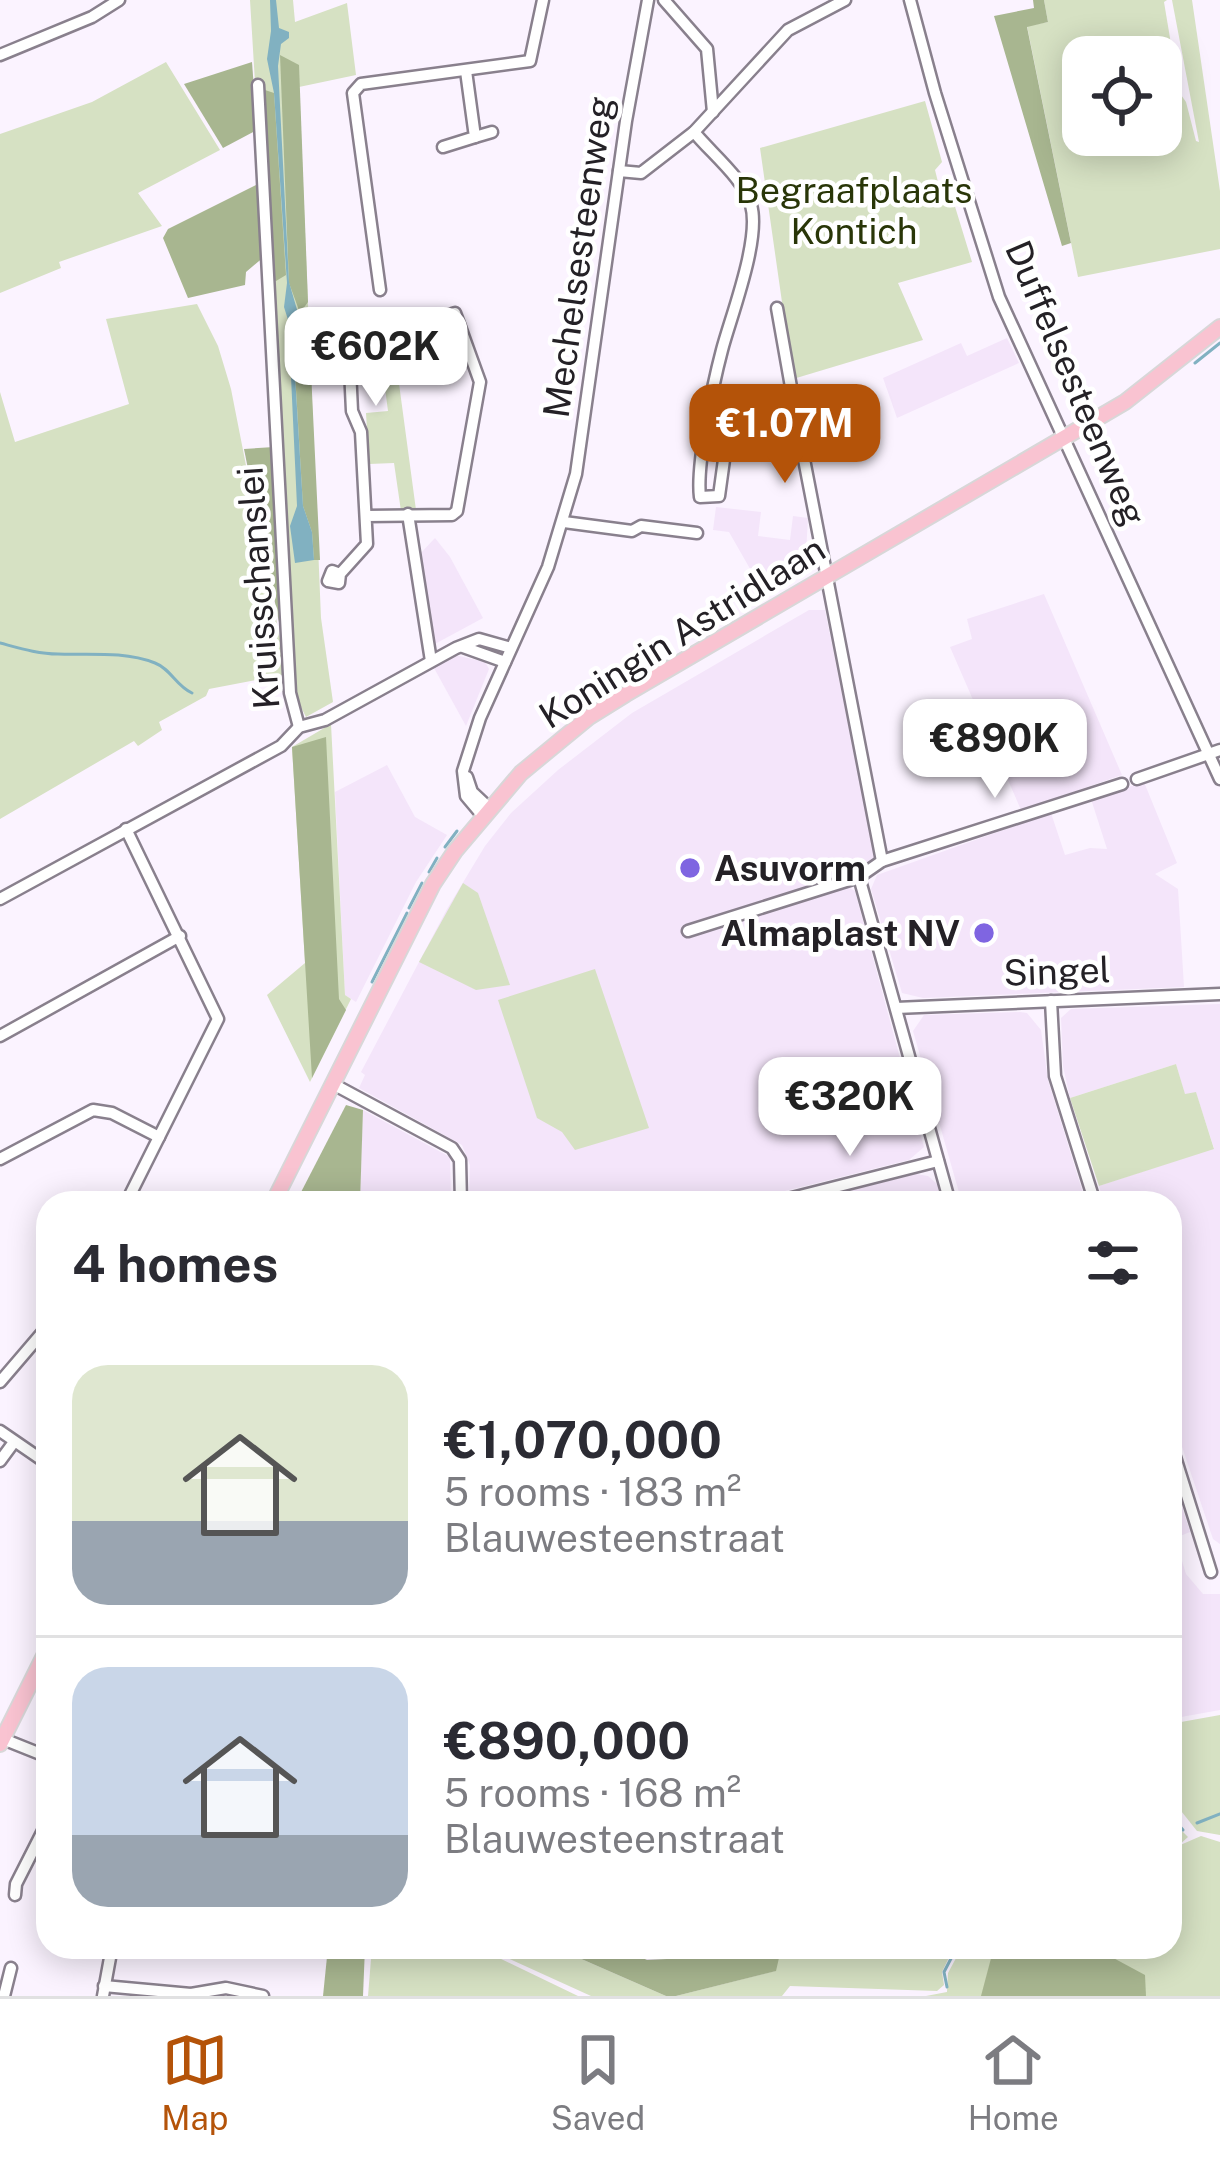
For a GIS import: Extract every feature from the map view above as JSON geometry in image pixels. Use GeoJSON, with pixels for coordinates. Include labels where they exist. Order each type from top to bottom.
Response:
{"type":"FeatureCollection","features":[{"type":"Feature","properties":{"kind":"main road","name":"Koningin Astridlaan"},"geometry":{"type":"LineString","coordinates":[[486,812],[521,773],[589,717],[1125,403],[1220,328]]}},
{"type":"Feature","properties":{"kind":"main road"},"geometry":{"type":"LineString","coordinates":[[279,1191],[433,884],[486,812]]}},
{"type":"Feature","properties":{"kind":"main road"},"geometry":{"type":"LineString","coordinates":[[1,1741],[36,1672]]}},
{"type":"Feature","properties":{"kind":"street"},"geometry":{"type":"LineString","coordinates":[[0,56],[92,17],[119,0]]}},
{"type":"Feature","properties":{"kind":"street"},"geometry":{"type":"LineString","coordinates":[[380,290],[353,93],[361,85],[530,61],[543,0]]}},
{"type":"Feature","properties":{"kind":"street","name":"Mechelsesteenweg"},"geometry":{"type":"LineString","coordinates":[[486,812],[466,796],[465,763],[564,522],[583,430],[648,0]]}},
{"type":"Feature","properties":{"kind":"street"},"geometry":{"type":"LineString","coordinates":[[664,0],[707,49],[713,113]]}},
{"type":"Feature","properties":{"kind":"street"},"geometry":{"type":"LineString","coordinates":[[619,171],[641,172],[694,132],[788,30],[845,0]]}},
{"type":"Feature","properties":{"kind":"street","name":"Duffelsesteenweg"},"geometry":{"type":"LineString","coordinates":[[910,0],[999,298],[1214,752],[1220,779]]}},
{"type":"Feature","properties":{"kind":"street"},"geometry":{"type":"LineString","coordinates":[[466,70],[475,137]]}},
{"type":"Feature","properties":{"kind":"street","name":"Kruisschanslei"},"geometry":{"type":"LineString","coordinates":[[258,85],[290,693],[299,728]]}},
{"type":"Feature","properties":{"kind":"street"},"geometry":{"type":"LineString","coordinates":[[442,147],[492,132]]}},
{"type":"Feature","properties":{"kind":"street"},"geometry":{"type":"LineString","coordinates":[[694,132],[752,206],[741,288],[715,383],[700,497],[719,496],[727,438]]}},
{"type":"Feature","properties":{"kind":"street"},"geometry":{"type":"LineString","coordinates":[[777,308],[882,860]]}},
{"type":"Feature","properties":{"kind":"street"},"geometry":{"type":"LineString","coordinates":[[340,574],[366,548],[361,431],[352,411],[349,350],[352,345],[455,313],[480,384],[456,512],[366,516]]}},
{"type":"Feature","properties":{"kind":"street"},"geometry":{"type":"LineString","coordinates":[[707,435],[802,448]]}},
{"type":"Feature","properties":{"kind":"street"},"geometry":{"type":"LineString","coordinates":[[408,514],[431,662]]}},
{"type":"Feature","properties":{"kind":"street"},"geometry":{"type":"LineString","coordinates":[[564,522],[632,532],[641,526],[697,533]]}},
{"type":"Feature","properties":{"kind":"street"},"geometry":{"type":"LineString","coordinates":[[0,899],[281,746],[309,722],[325,721],[431,662],[479,639],[512,648]]}},
{"type":"Feature","properties":{"kind":"street"},"geometry":{"type":"LineString","coordinates":[[463,647],[505,662]]}},
{"type":"Feature","properties":{"kind":"street"},"geometry":{"type":"LineString","coordinates":[[1137,778],[1214,752]]}},
{"type":"Feature","properties":{"kind":"street"},"geometry":{"type":"LineString","coordinates":[[688,931],[859,877],[882,860],[1122,784]]}},
{"type":"Feature","properties":{"kind":"street"},"geometry":{"type":"LineString","coordinates":[[126,829],[217,1011],[218,1022],[132,1191]]}},
{"type":"Feature","properties":{"kind":"street"},"geometry":{"type":"LineString","coordinates":[[859,877],[947,1191]]}},
{"type":"Feature","properties":{"kind":"street"},"geometry":{"type":"LineString","coordinates":[[0,1036],[180,936]]}},
{"type":"Feature","properties":{"kind":"street","name":"Singel"},"geometry":{"type":"LineString","coordinates":[[896,1008],[1220,994]]}},
{"type":"Feature","properties":{"kind":"street"},"geometry":{"type":"LineString","coordinates":[[1051,1001],[1055,1076],[1091,1191]]}},
{"type":"Feature","properties":{"kind":"street"},"geometry":{"type":"LineString","coordinates":[[333,1084],[452,1148],[460,1160],[460,1191]]}},
{"type":"Feature","properties":{"kind":"street"},"geometry":{"type":"LineString","coordinates":[[0,1159],[93,1110],[112,1113],[160,1137]]}},
{"type":"Feature","properties":{"kind":"street"},"geometry":{"type":"LineString","coordinates":[[819,1191],[938,1161]]}},
{"type":"Feature","properties":{"kind":"street"},"geometry":{"type":"LineString","coordinates":[[0,1382],[36,1340]]}},
{"type":"Feature","properties":{"kind":"street"},"geometry":{"type":"LineString","coordinates":[[0,1430],[36,1456]]}},
{"type":"Feature","properties":{"kind":"street"},"geometry":{"type":"LineString","coordinates":[[0,1461],[14,1442]]}},
{"type":"Feature","properties":{"kind":"street"},"geometry":{"type":"LineString","coordinates":[[1182,1479],[1211,1572]]}},
{"type":"Feature","properties":{"kind":"street"},"geometry":{"type":"LineString","coordinates":[[1,1741],[36,1753]]}},
{"type":"Feature","properties":{"kind":"street"},"geometry":{"type":"LineString","coordinates":[[16,1895],[16,1884],[36,1845]]}},
{"type":"Feature","properties":{"kind":"street"},"geometry":{"type":"LineString","coordinates":[[110,1959],[104,1991],[191,1994],[226,1988],[263,1996]]}},
{"type":"Feature","properties":{"kind":"street"},"geometry":{"type":"LineString","coordinates":[[4,1996],[10,1968]]}},
{"type":"Feature","properties":{"kind":"shaded area"},"geometry":{"type":"Polygon","coordinates":[[[1007,338],[1019,363],[897,418],[883,378],[961,343],[967,356],[1007,338]]]}},
{"type":"Feature","properties":{"kind":"shaded area"},"geometry":{"type":"Polygon","coordinates":[[[716,507],[761,512],[758,536],[790,540],[793,516],[808,518],[805,570],[765,595],[729,532],[713,530],[716,507]]]}},
{"type":"Feature","properties":{"kind":"shaded area"},"geometry":{"type":"Polygon","coordinates":[[[435,538],[483,618],[433,645],[420,554],[435,538]]]}},
{"type":"Feature","properties":{"kind":"shaded area"},"geometry":{"type":"Polygon","coordinates":[[[1044,594],[1122,775],[1021,810],[950,647],[972,639],[967,619],[1044,594]]]}},
{"type":"Feature","properties":{"kind":"shaded area"},"geometry":{"type":"Polygon","coordinates":[[[809,610],[825,610],[875,857],[867,867],[686,927],[690,937],[848,887],[855,891],[924,1147],[909,1160],[785,1191],[469,1191],[470,1165],[462,1145],[359,1088],[365,1075],[361,1072],[485,846],[511,813],[558,770],[632,713],[809,610]]]}},
{"type":"Feature","properties":{"kind":"shaded area"},"geometry":{"type":"Polygon","coordinates":[[[455,655],[485,662],[489,669],[466,726],[434,668],[455,655]]]}},
{"type":"Feature","properties":{"kind":"shaded area"},"geometry":{"type":"Polygon","coordinates":[[[387,765],[415,817],[447,835],[416,882],[356,1002],[345,995],[335,792],[387,765]]]}},
{"type":"Feature","properties":{"kind":"shaded area"},"geometry":{"type":"Polygon","coordinates":[[[1144,782],[1177,863],[1155,874],[1178,889],[1184,987],[923,998],[902,993],[871,889],[877,875],[1051,813],[1065,855],[1107,849],[1091,799],[1144,782]]]}},
{"type":"Feature","properties":{"kind":"shaded area"},"geometry":{"type":"Polygon","coordinates":[[[1220,1004],[1220,1544],[1213,1539],[1182,1447],[1182,1191],[1100,1191],[1099,1186],[1214,1148],[1196,1093],[1185,1095],[1176,1064],[1070,1098],[1061,1018],[1071,1009],[1220,1004]]]}},
{"type":"Feature","properties":{"kind":"shaded area"},"geometry":{"type":"Polygon","coordinates":[[[1027,1013],[1041,1030],[1048,1080],[1082,1191],[959,1191],[913,1031],[924,1015],[1027,1013]]]}},
{"type":"Feature","properties":{"kind":"shaded area"},"geometry":{"type":"Polygon","coordinates":[[[363,1110],[450,1157],[451,1191],[360,1191],[363,1110]]]}},
{"type":"Feature","properties":{"kind":"shaded area"},"geometry":{"type":"Polygon","coordinates":[[[916,1174],[938,1185],[938,1191],[849,1191],[916,1174]]]}},
{"type":"Feature","properties":{"kind":"shaded area"},"geometry":{"type":"Polygon","coordinates":[[[1182,1507],[1190,1532],[1182,1535],[1182,1507]]]}},
{"type":"Feature","properties":{"kind":"shaded area"},"geometry":{"type":"Polygon","coordinates":[[[1182,1561],[1186,1574],[1203,1594],[1220,1594],[1220,1710],[1182,1717],[1182,1561]]]}},
{"type":"Feature","properties":{"kind":"green space"},"geometry":{"type":"Polygon","coordinates":[[[250,0],[293,0],[295,22],[347,3],[356,75],[299,87],[321,618],[333,702],[306,717],[301,707],[293,710],[250,0]]]}},
{"type":"Feature","properties":{"kind":"green space"},"geometry":{"type":"Polygon","coordinates":[[[1033,0],[1044,0],[1048,22],[1027,27],[1071,243],[1062,246],[994,16],[1034,8],[1033,0]]]}},
{"type":"Feature","properties":{"kind":"green space"},"geometry":{"type":"Polygon","coordinates":[[[1044,0],[1167,0],[1170,36],[1062,36],[1062,156],[1182,156],[1182,96],[1199,142],[1172,0],[1192,0],[1220,191],[1220,249],[1078,277],[1027,26],[1048,22],[1044,0]]]}},
{"type":"Feature","properties":{"kind":"green space"},"geometry":{"type":"Polygon","coordinates":[[[280,55],[299,65],[308,302],[300,313],[289,283],[280,55]]]}},
{"type":"Feature","properties":{"kind":"green space"},"geometry":{"type":"Polygon","coordinates":[[[166,62],[220,150],[138,193],[162,226],[59,262],[61,268],[0,293],[0,134],[92,102],[166,62]]]}},
{"type":"Feature","properties":{"kind":"green space"},"geometry":{"type":"Polygon","coordinates":[[[252,62],[257,130],[223,148],[184,84],[252,62]]]}},
{"type":"Feature","properties":{"kind":"green space"},"geometry":{"type":"Polygon","coordinates":[[[265,90],[274,93],[286,275],[276,281],[271,278],[265,90]]]}},
{"type":"Feature","properties":{"kind":"green space","name":"Begraafplaats Kontich"},"geometry":{"type":"Polygon","coordinates":[[[925,101],[942,162],[935,170],[941,194],[953,200],[972,262],[898,283],[923,340],[793,379],[760,148],[925,101]]]}},
{"type":"Feature","properties":{"kind":"green space"},"geometry":{"type":"Polygon","coordinates":[[[260,183],[265,256],[246,272],[245,285],[188,298],[163,238],[168,229],[260,183]]]}},
{"type":"Feature","properties":{"kind":"green space"},"geometry":{"type":"Polygon","coordinates":[[[197,304],[218,346],[231,389],[287,674],[209,689],[206,696],[159,722],[162,730],[138,746],[134,741],[0,819],[0,392],[15,442],[129,404],[106,319],[197,304]]]}},
{"type":"Feature","properties":{"kind":"green space"},"geometry":{"type":"Polygon","coordinates":[[[393,339],[416,510],[401,511],[394,463],[369,464],[366,413],[388,411],[379,343],[393,339]]]}},
{"type":"Feature","properties":{"kind":"green space"},"geometry":{"type":"Polygon","coordinates":[[[310,351],[320,560],[314,560],[312,532],[303,506],[294,356],[310,351]]]}},
{"type":"Feature","properties":{"kind":"green space"},"geometry":{"type":"Polygon","coordinates":[[[274,447],[286,657],[244,449],[274,447]]]}},
{"type":"Feature","properties":{"kind":"green space"},"geometry":{"type":"Polygon","coordinates":[[[331,724],[345,995],[351,999],[310,1082],[267,995],[305,963],[292,747],[331,724]]]}},
{"type":"Feature","properties":{"kind":"green space"},"geometry":{"type":"Polygon","coordinates":[[[326,737],[339,999],[346,1010],[312,1078],[292,747],[326,737]]]}},
{"type":"Feature","properties":{"kind":"green space"},"geometry":{"type":"Polygon","coordinates":[[[463,883],[478,893],[510,985],[476,990],[419,962],[463,883]]]}},
{"type":"Feature","properties":{"kind":"green space"},"geometry":{"type":"Polygon","coordinates":[[[595,969],[649,1128],[575,1150],[562,1132],[537,1118],[498,1000],[595,969]]]}},
{"type":"Feature","properties":{"kind":"green space"},"geometry":{"type":"Polygon","coordinates":[[[1176,1064],[1185,1094],[1196,1092],[1214,1149],[1099,1186],[1070,1098],[1176,1064]]]}},
{"type":"Feature","properties":{"kind":"green space"},"geometry":{"type":"Polygon","coordinates":[[[346,1105],[363,1110],[360,1191],[302,1191],[346,1105]]]}},
{"type":"Feature","properties":{"kind":"green space"},"geometry":{"type":"Polygon","coordinates":[[[1220,1715],[1220,1835],[1197,1831],[1182,1812],[1182,1722],[1220,1715]]]}},
{"type":"Feature","properties":{"kind":"green space"},"geometry":{"type":"Polygon","coordinates":[[[1201,1836],[1220,1842],[1220,1996],[926,1996],[947,1992],[948,1973],[956,1959],[1182,1959],[1182,1844],[1201,1836]]]}},
{"type":"Feature","properties":{"kind":"green space"},"geometry":{"type":"Polygon","coordinates":[[[327,1959],[365,1959],[363,1996],[323,1996],[327,1959]]]}},
{"type":"Feature","properties":{"kind":"green space"},"geometry":{"type":"Polygon","coordinates":[[[371,1959],[501,1959],[578,1996],[368,1996],[371,1959]]]}},
{"type":"Feature","properties":{"kind":"green space"},"geometry":{"type":"Polygon","coordinates":[[[509,1959],[581,1959],[666,1996],[591,1996],[509,1959]]]}},
{"type":"Feature","properties":{"kind":"green space"},"geometry":{"type":"Polygon","coordinates":[[[581,1959],[779,1959],[776,1971],[666,1996],[581,1959]]]}},
{"type":"Feature","properties":{"kind":"green space"},"geometry":{"type":"Polygon","coordinates":[[[778,1959],[948,1959],[942,1972],[944,1985],[937,1991],[790,1986],[782,1996],[676,1996],[775,1971],[778,1959]]]}},
{"type":"Feature","properties":{"kind":"green space"},"geometry":{"type":"Polygon","coordinates":[[[991,1959],[1115,1959],[1145,1975],[1146,1996],[981,1996],[991,1959]]]}},
{"type":"Feature","properties":{"kind":"water"},"geometry":{"type":"Polygon","coordinates":[[[270,0],[276,0],[279,28],[289,32],[281,44],[278,66],[289,282],[300,320],[289,323],[284,307],[287,283],[274,93],[267,59],[270,0]]]}},
{"type":"Feature","properties":{"kind":"water"},"geometry":{"type":"Polygon","coordinates":[[[300,332],[293,343],[303,506],[312,532],[314,560],[295,563],[290,526],[297,506],[289,334],[300,332]]]}},
{"type":"Feature","properties":{"kind":"waterway"},"geometry":{"type":"LineString","coordinates":[[1195,363],[1220,343]]}},
{"type":"Feature","properties":{"kind":"waterway"},"geometry":{"type":"LineString","coordinates":[[0,643],[43,653],[143,659],[161,666],[192,693]]}},
{"type":"Feature","properties":{"kind":"waterway"},"geometry":{"type":"LineString","coordinates":[[445,847],[457,831]]}},
{"type":"Feature","properties":{"kind":"waterway"},"geometry":{"type":"LineString","coordinates":[[429,872],[437,858]]}},
{"type":"Feature","properties":{"kind":"waterway"},"geometry":{"type":"LineString","coordinates":[[409,908],[422,883]]}},
{"type":"Feature","properties":{"kind":"waterway"},"geometry":{"type":"LineString","coordinates":[[372,982],[407,913]]}},
{"type":"Feature","properties":{"kind":"waterway"},"geometry":{"type":"LineString","coordinates":[[1197,1823],[1220,1814]]}},
{"type":"Feature","properties":{"kind":"waterway"},"geometry":{"type":"LineString","coordinates":[[947,1987],[944,1972],[951,1959]]}},
{"type":"Feature","properties":{"kind":"place","name":"Asuvorm"},"geometry":{"type":"Point","coordinates":[690,868]}},
{"type":"Feature","properties":{"kind":"place","name":"Almaplast NV"},"geometry":{"type":"Point","coordinates":[984,933]}}]}
